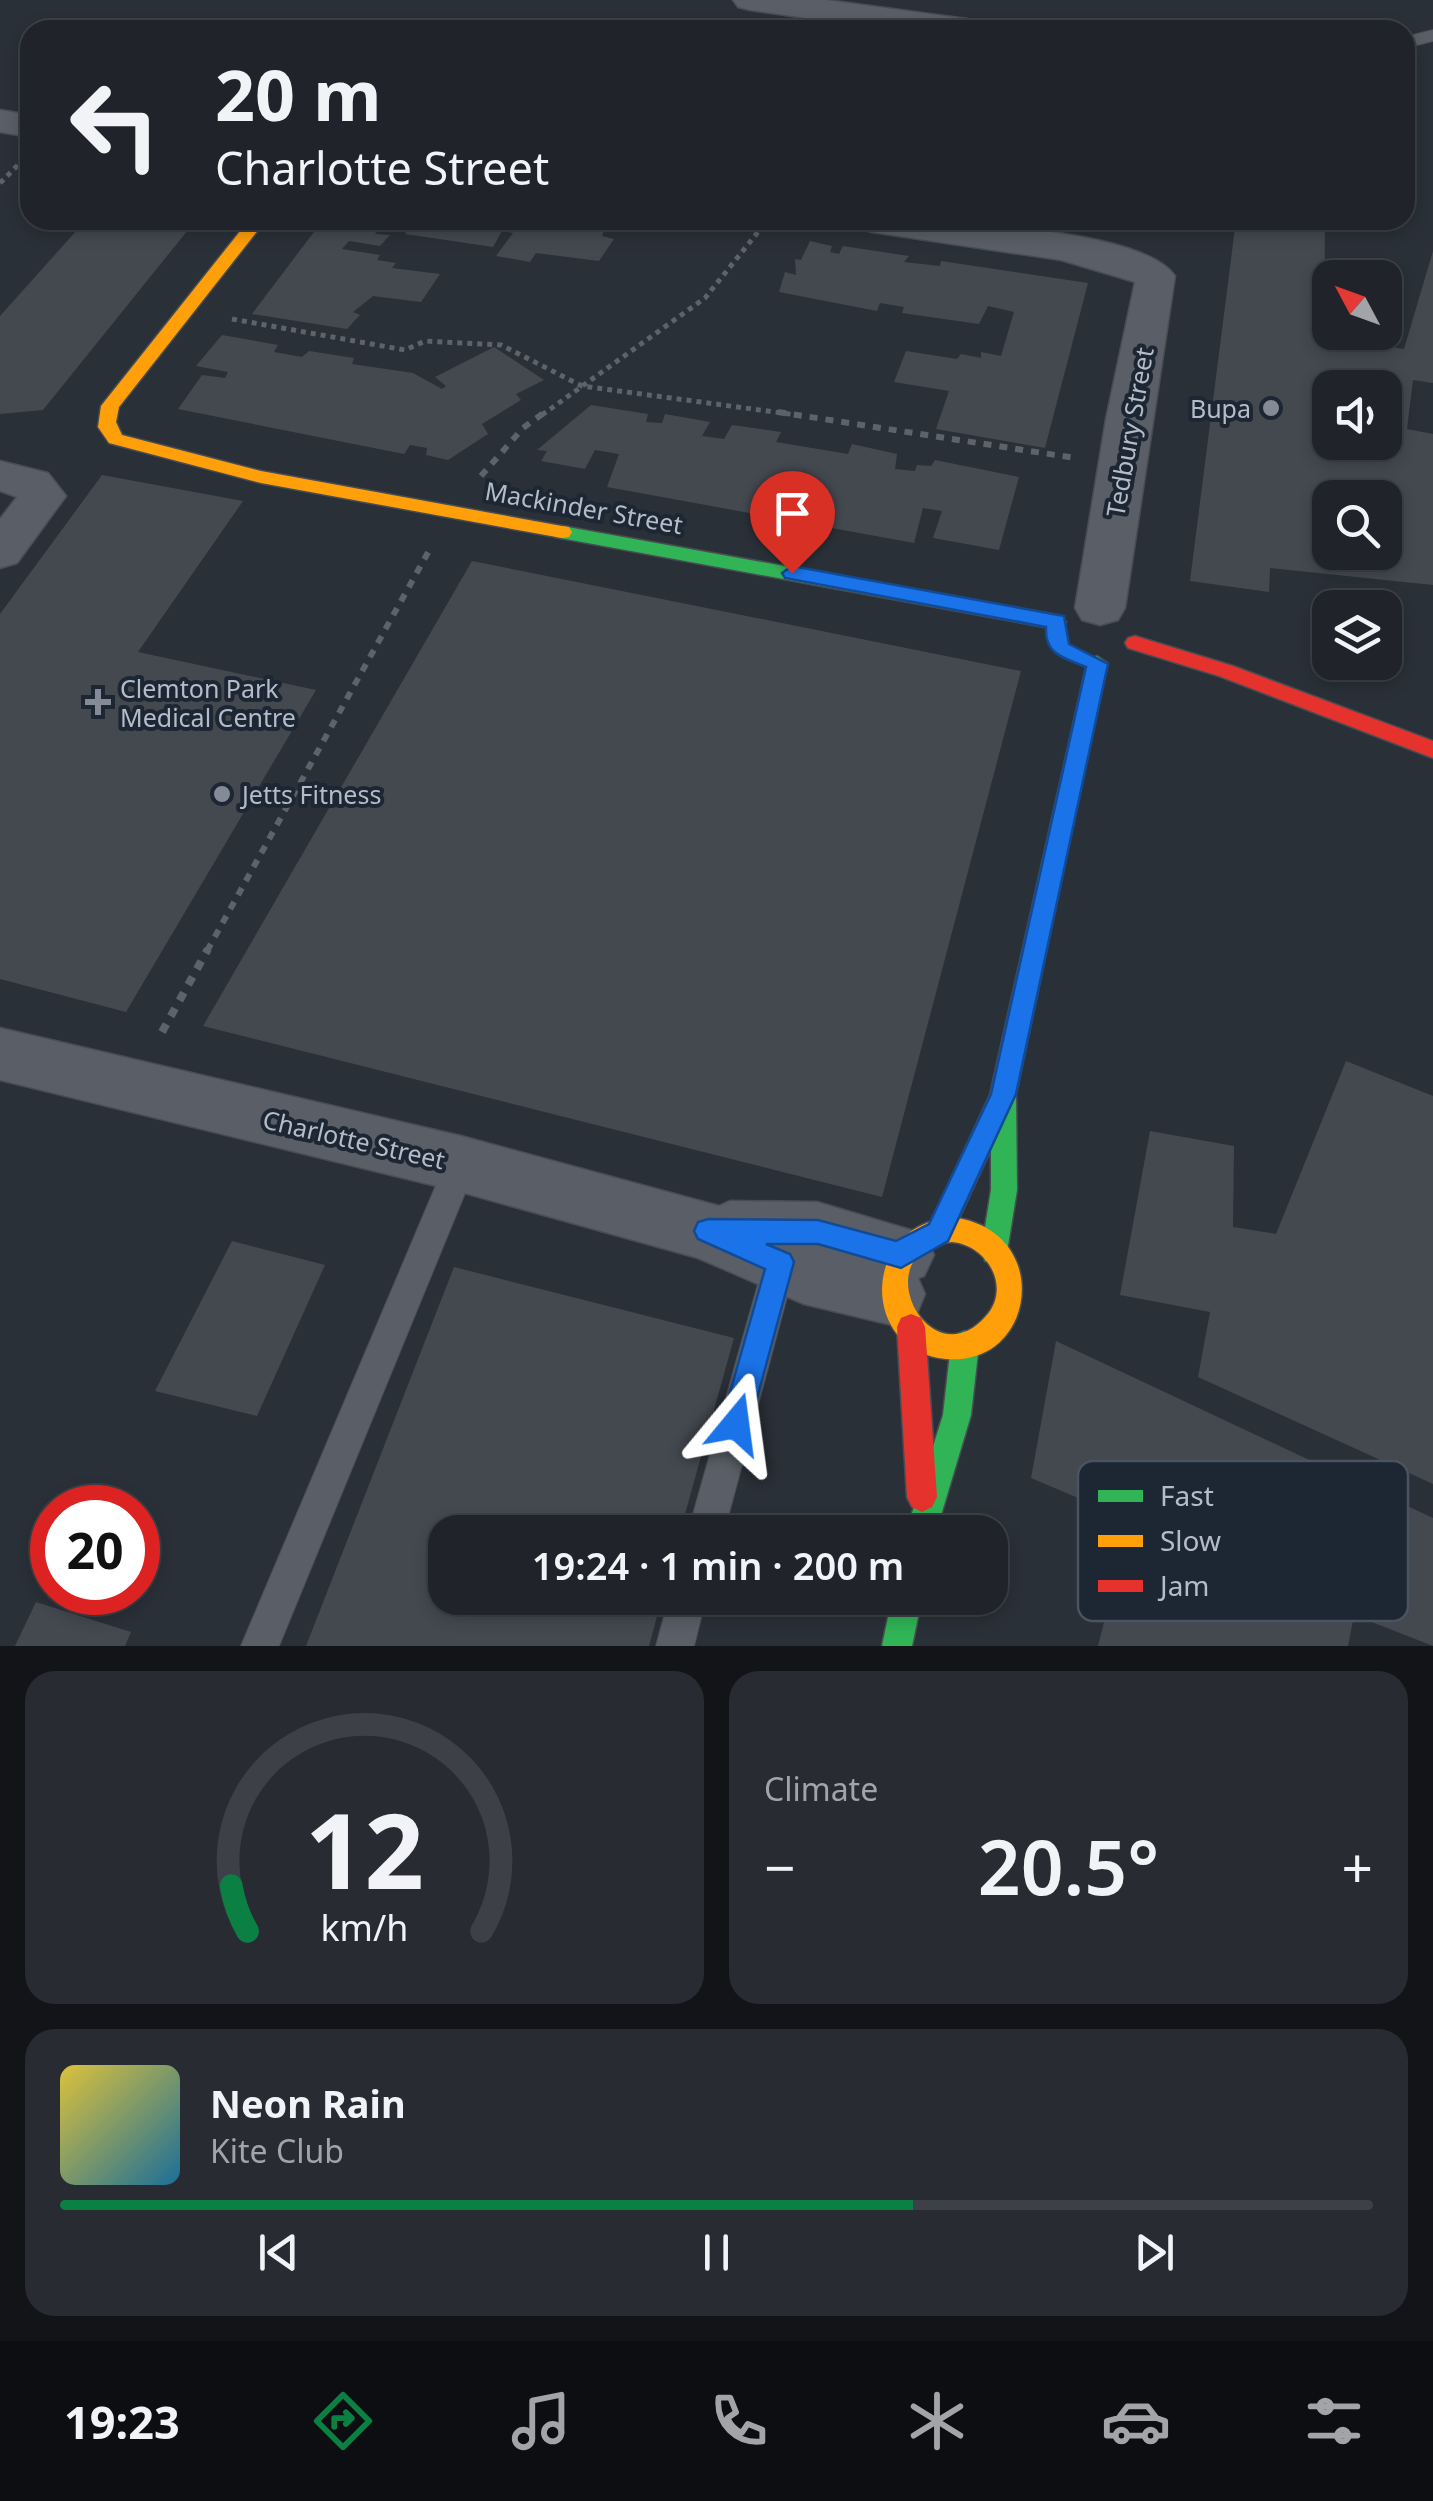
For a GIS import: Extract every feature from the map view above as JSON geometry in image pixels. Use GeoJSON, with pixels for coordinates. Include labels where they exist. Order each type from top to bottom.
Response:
{"type":"FeatureCollection","features":[{"type":"Feature","properties":{"kind":"street"},"geometry":{"type":"LineString","coordinates":[[750,0],[895,20]]}},
{"type":"Feature","properties":{"kind":"street","name":"Mackinder Street"},"geometry":{"type":"LineString","coordinates":[[250,230],[118,395],[106,416],[107,434],[135,449],[260,477],[1056,622]]}},
{"type":"Feature","properties":{"kind":"street","name":"Tedbury Street"},"geometry":{"type":"LineString","coordinates":[[930,230],[1139,266],[1154,276],[1156,284],[1128,419],[1100,608]]}},
{"type":"Feature","properties":{"kind":"street"},"geometry":{"type":"LineString","coordinates":[[0,552],[35,507],[19,482]]}},
{"type":"Feature","properties":{"kind":"street"},"geometry":{"type":"LineString","coordinates":[[1100,608],[1130,625],[1134,643],[1122,658],[1097,664],[1066,653],[1055,640],[1056,622],[1073,609],[1100,608]]}},
{"type":"Feature","properties":{"kind":"street"},"geometry":{"type":"LineString","coordinates":[[1134,643],[1226,671],[1433,750]]}},
{"type":"Feature","properties":{"kind":"street"},"geometry":{"type":"LineString","coordinates":[[994,1252],[1004,1190],[1004,1094],[1097,664]]}},
{"type":"Feature","properties":{"kind":"street","name":"Charlotte Street"},"geometry":{"type":"LineString","coordinates":[[0,1054],[461,1164],[708,1231],[780,1262],[911,1277]]}},
{"type":"Feature","properties":{"kind":"street"},"geometry":{"type":"LineString","coordinates":[[922,1515],[915,1433],[911,1277],[1004,1094]]}},
{"type":"Feature","properties":{"kind":"street","name":"Charlotte Street"},"geometry":{"type":"LineString","coordinates":[[708,1231],[818,1232],[911,1277]]}},
{"type":"Feature","properties":{"kind":"street"},"geometry":{"type":"LineString","coordinates":[[978,1240],[994,1252],[1008,1272],[1011,1303],[996,1330],[966,1344],[927,1338],[911,1277],[978,1240]]}},
{"type":"Feature","properties":{"kind":"street"},"geometry":{"type":"LineString","coordinates":[[926,1515],[957,1415],[966,1344]]}},
{"type":"Feature","properties":{"kind":"street"},"geometry":{"type":"LineString","coordinates":[[897,1646],[903,1615]]}},
{"type":"Feature","properties":{"kind":"lane"},"geometry":{"type":"LineString","coordinates":[[260,1646],[461,1164]]}},
{"type":"Feature","properties":{"kind":"lane"},"geometry":{"type":"LineString","coordinates":[[711,1515],[780,1262]]}},
{"type":"Feature","properties":{"kind":"lane"},"geometry":{"type":"LineString","coordinates":[[675,1646],[683,1615]]}},
{"type":"Feature","properties":{"kind":"path"},"geometry":{"type":"LineString","coordinates":[[0,183],[20,162]]}},
{"type":"Feature","properties":{"kind":"path"},"geometry":{"type":"LineString","coordinates":[[162,1032],[452,510],[523,428],[704,298],[760,230]]}},
{"type":"Feature","properties":{"kind":"path"},"geometry":{"type":"LineString","coordinates":[[224,318],[405,350],[426,341],[501,345],[582,386],[927,432],[1081,459]]}},
{"type":"Feature","properties":{"kind":"building"},"geometry":{"type":"Polygon","coordinates":[[[77,230],[188,230],[43,410],[0,414],[0,316],[77,230]]]}},
{"type":"Feature","properties":{"kind":"building"},"geometry":{"type":"Polygon","coordinates":[[[315,230],[378,230],[375,234],[390,235],[380,246],[349,241],[342,249],[380,255],[377,260],[396,263],[392,268],[440,274],[421,302],[373,296],[353,312],[360,315],[347,329],[252,314],[315,230]]]}},
{"type":"Feature","properties":{"kind":"building"},"geometry":{"type":"Polygon","coordinates":[[[407,230],[604,230],[602,236],[614,239],[599,261],[536,253],[530,262],[496,256],[513,233],[502,231],[493,247],[405,234],[407,230]]]}},
{"type":"Feature","properties":{"kind":"building","name":"Bupa"},"geometry":{"type":"Polygon","coordinates":[[[1235,230],[1325,230],[1325,260],[1312,260],[1312,350],[1404,349],[1433,251],[1433,383],[1413,380],[1407,429],[1433,434],[1433,585],[1270,568],[1269,592],[1190,581],[1235,230]]]}},
{"type":"Feature","properties":{"kind":"building"},"geometry":{"type":"Polygon","coordinates":[[[810,241],[832,246],[830,252],[839,254],[843,246],[909,256],[904,262],[940,266],[941,261],[1088,283],[1045,448],[936,429],[949,391],[894,382],[906,351],[957,359],[961,354],[981,358],[981,352],[1001,356],[1014,312],[988,306],[979,324],[902,313],[904,307],[880,303],[877,311],[779,292],[785,272],[796,275],[795,259],[801,260],[810,241]]]}},
{"type":"Feature","properties":{"kind":"building"},"geometry":{"type":"Polygon","coordinates":[[[222,335],[278,345],[274,352],[302,357],[309,351],[354,358],[352,364],[413,373],[442,389],[446,386],[435,377],[494,347],[544,380],[516,394],[521,400],[482,424],[488,434],[448,460],[426,455],[427,448],[410,445],[404,454],[178,409],[202,375],[225,378],[228,372],[196,366],[222,335]]]}},
{"type":"Feature","properties":{"kind":"building"},"geometry":{"type":"Polygon","coordinates":[[[591,405],[648,414],[646,422],[662,423],[665,414],[710,422],[702,436],[724,439],[732,425],[781,432],[776,442],[848,454],[852,444],[897,454],[895,469],[915,471],[917,465],[931,466],[935,460],[1019,477],[999,550],[933,538],[942,511],[923,508],[914,543],[607,487],[619,454],[595,450],[585,469],[541,461],[547,451],[537,450],[591,405]]]}},
{"type":"Feature","properties":{"kind":"building"},"geometry":{"type":"Polygon","coordinates":[[[102,475],[243,501],[138,652],[316,690],[126,1012],[0,979],[0,614],[102,475]]]}},
{"type":"Feature","properties":{"kind":"building"},"geometry":{"type":"Polygon","coordinates":[[[472,561],[1021,671],[882,1197],[203,1026],[472,561]]]}},
{"type":"Feature","properties":{"kind":"building"},"geometry":{"type":"Polygon","coordinates":[[[1346,1061],[1433,1096],[1433,1484],[1408,1473],[1408,1461],[1382,1461],[1198,1377],[1210,1312],[1120,1295],[1150,1131],[1234,1146],[1233,1227],[1276,1234],[1346,1061]]]}},
{"type":"Feature","properties":{"kind":"building"},"geometry":{"type":"Polygon","coordinates":[[[232,1241],[325,1265],[257,1416],[155,1391],[232,1241]]]}},
{"type":"Feature","properties":{"kind":"building"},"geometry":{"type":"Polygon","coordinates":[[[454,1267],[734,1338],[685,1515],[428,1515],[428,1615],[657,1615],[649,1646],[306,1646],[454,1267]]]}},
{"type":"Feature","properties":{"kind":"building"},"geometry":{"type":"Polygon","coordinates":[[[1056,1341],[1312,1461],[1078,1461],[1078,1498],[1031,1478],[1056,1341]]]}},
{"type":"Feature","properties":{"kind":"building"},"geometry":{"type":"Polygon","coordinates":[[[1408,1506],[1433,1518],[1433,1646],[1369,1621],[1408,1621],[1408,1506]]]}},
{"type":"Feature","properties":{"kind":"building"},"geometry":{"type":"Polygon","coordinates":[[[30,1615],[77,1615],[131,1632],[125,1646],[15,1646],[30,1615]]]}},
{"type":"Feature","properties":{"kind":"building"},"geometry":{"type":"Polygon","coordinates":[[[1104,1621],[1353,1621],[1348,1646],[1098,1646],[1104,1621]]]}},
{"type":"Feature","properties":{"kind":"traffic: fast"},"geometry":{"type":"LineString","coordinates":[[562,532],[1056,622]]}},
{"type":"Feature","properties":{"kind":"traffic: fast"},"geometry":{"type":"LineString","coordinates":[[994,1252],[1004,1190],[1003,1094],[1097,663]]}},
{"type":"Feature","properties":{"kind":"traffic: fast"},"geometry":{"type":"LineString","coordinates":[[939,1233],[1000,1101]]}},
{"type":"Feature","properties":{"kind":"traffic: fast"},"geometry":{"type":"LineString","coordinates":[[926,1515],[957,1415],[965,1344]]}},
{"type":"Feature","properties":{"kind":"traffic: fast"},"geometry":{"type":"LineString","coordinates":[[897,1646],[903,1615]]}},
{"type":"Feature","properties":{"kind":"traffic: slow"},"geometry":{"type":"LineString","coordinates":[[250,230],[110,406],[106,422],[115,439],[261,477],[562,532]]}},
{"type":"Feature","properties":{"kind":"traffic: slow"},"geometry":{"type":"LineString","coordinates":[[952,1230],[974,1235],[993,1247],[1005,1266],[1010,1288],[1005,1310],[993,1329],[974,1341],[952,1346],[930,1341],[911,1329],[899,1310],[894,1288],[899,1266],[911,1247],[930,1235],[952,1230]]}},
{"type":"Feature","properties":{"kind":"traffic: jam"},"geometry":{"type":"LineString","coordinates":[[1135,643],[1226,671],[1433,750]]}},
{"type":"Feature","properties":{"kind":"traffic: jam"},"geometry":{"type":"LineString","coordinates":[[911,1327],[922,1497]]}},
{"type":"Feature","properties":{"kind":"place","name":"Bupa"},"geometry":{"type":"Point","coordinates":[1271,408]}},
{"type":"Feature","properties":{"kind":"place","name":"Clemton Park Medical Centre"},"geometry":{"type":"Point","coordinates":[98,702]}},
{"type":"Feature","properties":{"kind":"place","name":"Jetts Fitness"},"geometry":{"type":"Point","coordinates":[222,794]}},
{"type":"Feature","properties":{"kind":"route"},"geometry":{"type":"LineString","coordinates":[[736,1424],[780,1262],[708,1231],[818,1232],[901,1255],[910,1244],[939,1233],[965,1169],[1004,1094],[1062,808],[1097,664],[1083,662],[1062,649],[1055,640],[1056,622],[792,573]]}}]}
